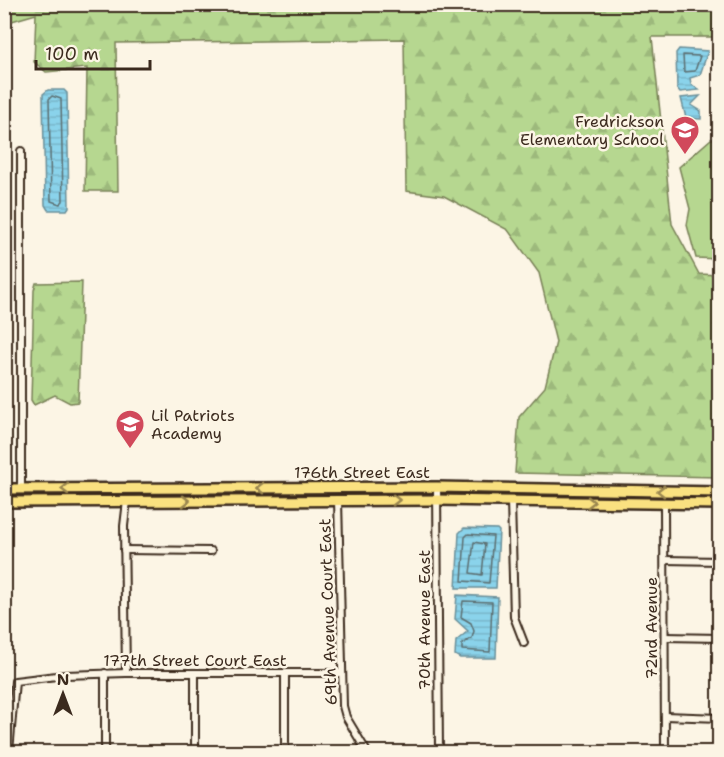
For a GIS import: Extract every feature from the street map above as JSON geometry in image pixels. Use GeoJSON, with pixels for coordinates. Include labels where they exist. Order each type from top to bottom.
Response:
{"type":"FeatureCollection","features":[{"type":"Feature","properties":{"kind":"main road","name":"176th Street East"},"geometry":{"type":"LineString","coordinates":[[4,489],[437,487],[720,492]]}},
{"type":"Feature","properties":{"kind":"main road","name":"176th Street East"},"geometry":{"type":"LineString","coordinates":[[4,502],[437,500],[720,504]]}},
{"type":"Feature","properties":{"kind":"street"},"geometry":{"type":"LineString","coordinates":[[21,151],[21,489]]}},
{"type":"Feature","properties":{"kind":"street","name":"70th Avenue East"},"geometry":{"type":"LineString","coordinates":[[437,487],[439,753]]}},
{"type":"Feature","properties":{"kind":"street","name":"69th Avenue Court East"},"geometry":{"type":"LineString","coordinates":[[338,500],[340,673],[346,717],[367,753]]}},
{"type":"Feature","properties":{"kind":"street"},"geometry":{"type":"LineString","coordinates":[[126,673],[124,550],[127,501]]}},
{"type":"Feature","properties":{"kind":"street"},"geometry":{"type":"LineString","coordinates":[[511,501],[514,617],[524,643]]}},
{"type":"Feature","properties":{"kind":"street","name":"72nd Avenue"},"geometry":{"type":"LineString","coordinates":[[664,503],[665,753]]}},
{"type":"Feature","properties":{"kind":"street"},"geometry":{"type":"LineString","coordinates":[[124,550],[211,550]]}},
{"type":"Feature","properties":{"kind":"street"},"geometry":{"type":"LineString","coordinates":[[665,560],[720,561]]}},
{"type":"Feature","properties":{"kind":"street"},"geometry":{"type":"LineString","coordinates":[[665,637],[720,638]]}},
{"type":"Feature","properties":{"kind":"street"},"geometry":{"type":"LineString","coordinates":[[105,673],[105,753]]}},
{"type":"Feature","properties":{"kind":"street","name":"177th Street Court East"},"geometry":{"type":"LineString","coordinates":[[9,753],[15,681],[105,673],[340,673]]}},
{"type":"Feature","properties":{"kind":"street"},"geometry":{"type":"LineString","coordinates":[[195,673],[195,753]]}},
{"type":"Feature","properties":{"kind":"street"},"geometry":{"type":"LineString","coordinates":[[285,673],[285,753]]}},
{"type":"Feature","properties":{"kind":"street"},"geometry":{"type":"LineString","coordinates":[[665,716],[720,718]]}},
{"type":"Feature","properties":{"kind":"green space"},"geometry":{"type":"Polygon","coordinates":[[[5,4],[719,5],[719,37],[652,37],[672,224],[699,274],[719,275],[719,477],[515,473],[519,417],[545,387],[556,342],[539,273],[508,230],[444,196],[406,191],[404,39],[116,43],[118,191],[85,191],[87,68],[46,72],[34,62],[36,14],[5,23],[5,4]]]}},
{"type":"Feature","properties":{"kind":"green space"},"geometry":{"type":"Polygon","coordinates":[[[711,139],[719,139],[719,259],[696,258],[687,225],[690,209],[679,167],[711,139]]]}},
{"type":"Feature","properties":{"kind":"green space"},"geometry":{"type":"Polygon","coordinates":[[[82,282],[78,402],[70,403],[55,395],[34,405],[31,400],[36,283],[82,282]]]}},
{"type":"Feature","properties":{"kind":"water"},"geometry":{"type":"Polygon","coordinates":[[[679,49],[708,51],[700,75],[690,78],[691,84],[699,90],[680,92],[677,88],[676,53],[679,49]]]}},
{"type":"Feature","properties":{"kind":"water"},"geometry":{"type":"Polygon","coordinates":[[[48,90],[64,90],[67,93],[69,207],[67,210],[48,210],[45,205],[43,94],[48,90]]]}},
{"type":"Feature","properties":{"kind":"water"},"geometry":{"type":"Polygon","coordinates":[[[700,96],[691,105],[701,111],[701,119],[686,118],[681,98],[700,96]]]}},
{"type":"Feature","properties":{"kind":"water"},"geometry":{"type":"Polygon","coordinates":[[[464,528],[497,529],[499,531],[496,588],[456,588],[459,533],[464,528]]]}},
{"type":"Feature","properties":{"kind":"water"},"geometry":{"type":"Polygon","coordinates":[[[457,595],[498,597],[496,658],[460,658],[455,655],[456,641],[468,631],[455,619],[457,595]]]}},
{"type":"Feature","properties":{"kind":"place","name":"Fredrickson Elementary School"},"geometry":{"type":"Point","coordinates":[685,156]}},
{"type":"Feature","properties":{"kind":"place","name":"Lil Patriots Academy"},"geometry":{"type":"Point","coordinates":[130,450]}}]}
